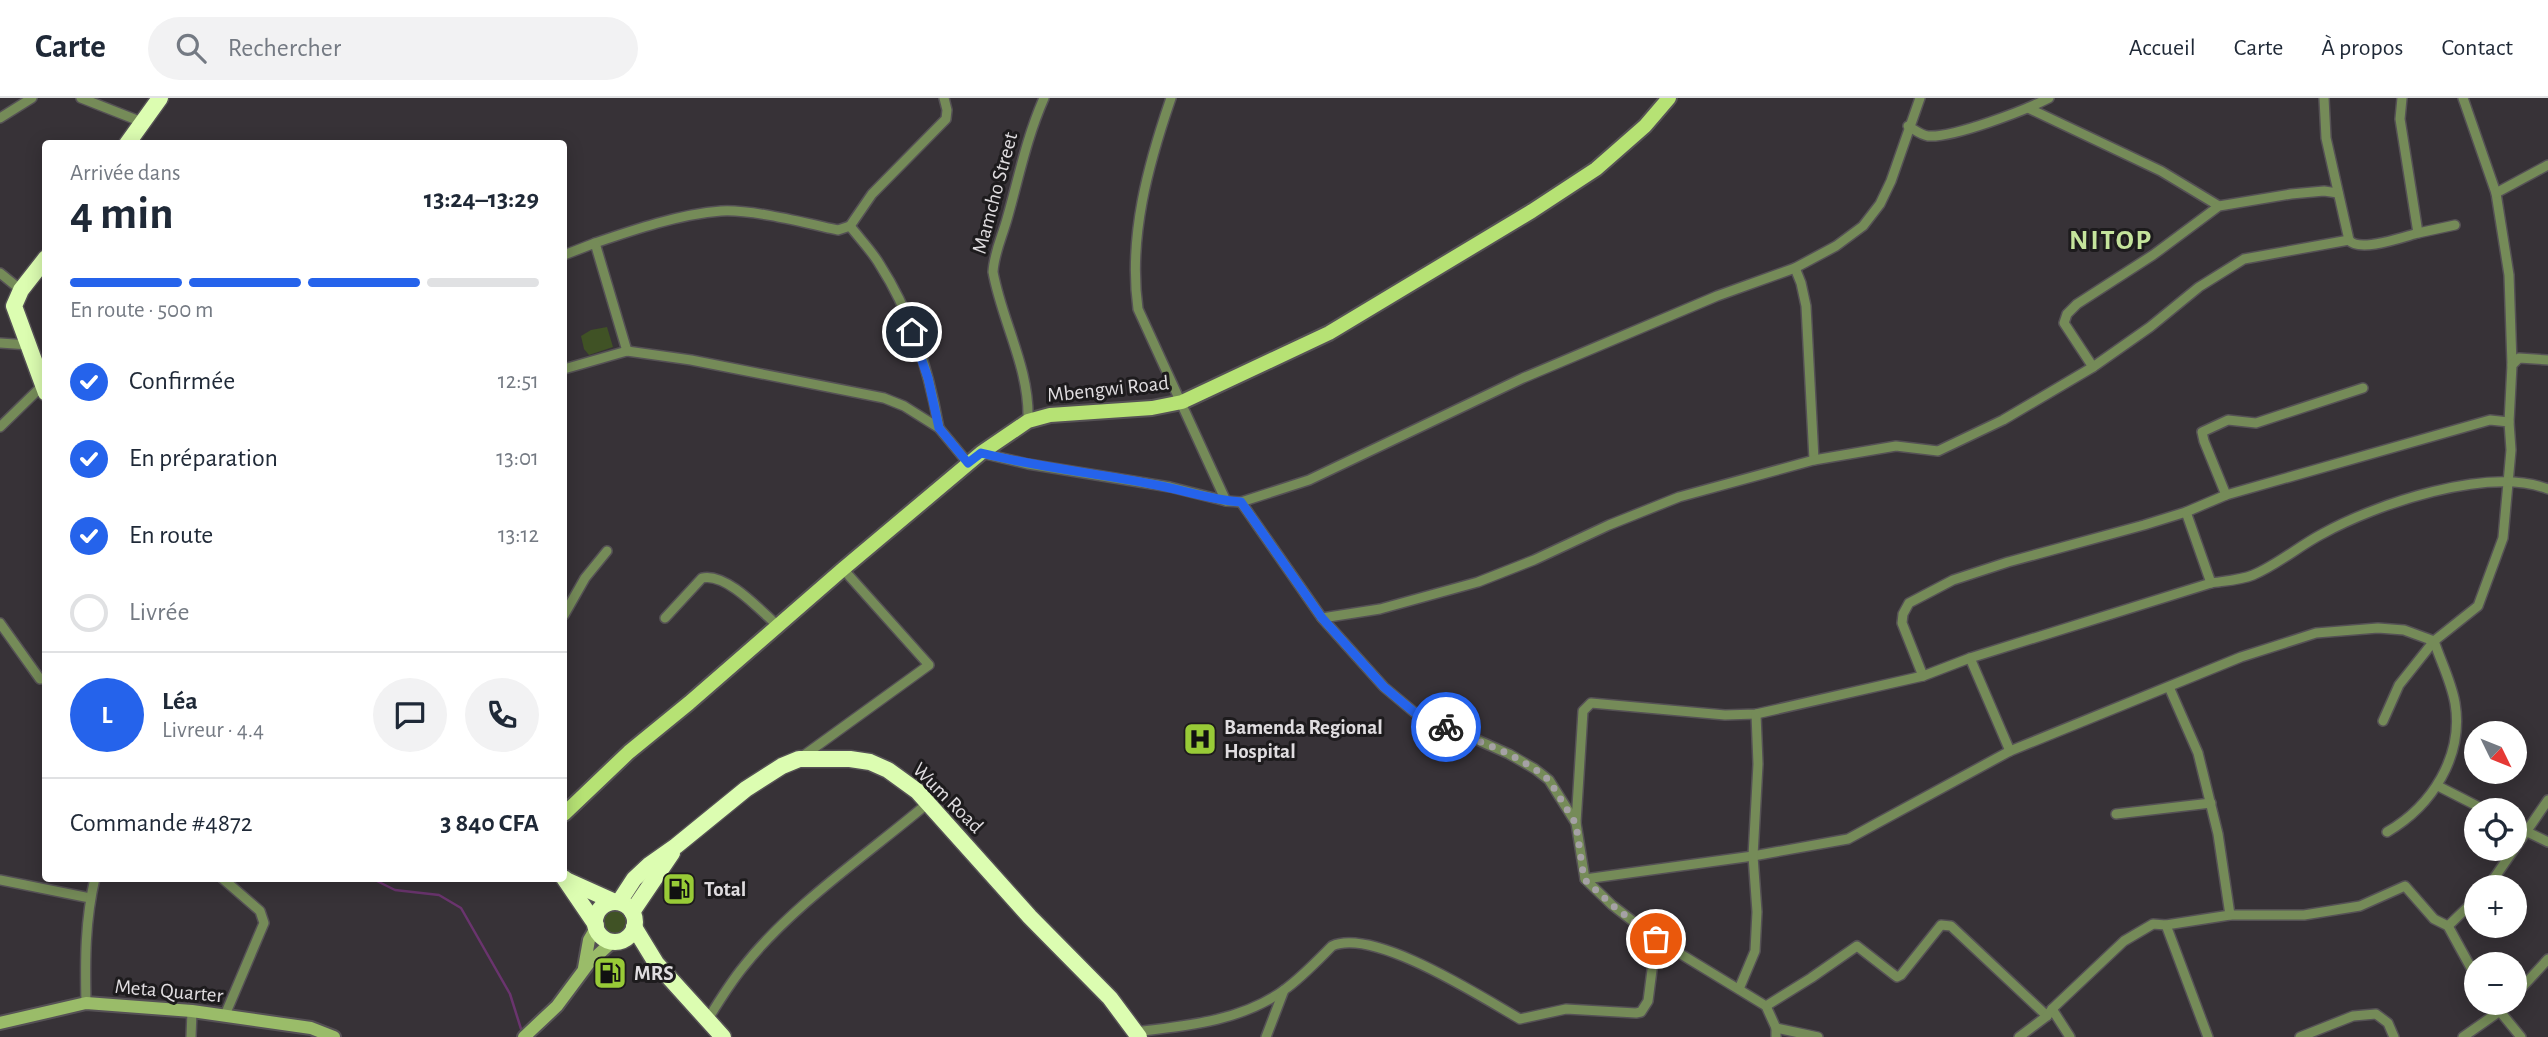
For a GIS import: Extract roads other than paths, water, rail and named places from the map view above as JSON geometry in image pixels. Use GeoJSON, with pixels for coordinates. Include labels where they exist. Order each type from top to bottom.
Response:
{"type":"FeatureCollection","features":[{"type":"Feature","properties":{"kind":"highway"},"geometry":{"type":"LineString","coordinates":[[130,140],[160,98]]}},
{"type":"Feature","properties":{"kind":"highway"},"geometry":{"type":"LineString","coordinates":[[42,263],[21,290],[14,306],[42,384]]}},
{"type":"Feature","properties":{"kind":"highway","name":"Wum Road"},"geometry":{"type":"LineString","coordinates":[[625,911],[676,846],[746,789],[782,766],[799,759],[850,759],[870,762],[888,770],[928,803],[1030,917],[1110,998],[1137,1034]]}},
{"type":"Feature","properties":{"kind":"highway"},"geometry":{"type":"LineString","coordinates":[[567,880],[625,911],[656,963],[723,1037]]}},
{"type":"Feature","properties":{"kind":"highway"},"geometry":{"type":"LineString","coordinates":[[567,882],[603,937],[633,947],[656,963]]}},
{"type":"Feature","properties":{"kind":"highway"},"geometry":{"type":"LineString","coordinates":[[596,927],[596,918],[602,906],[625,911]]}},
{"type":"Feature","properties":{"kind":"highway"},"geometry":{"type":"LineString","coordinates":[[614,941],[627,937],[625,911]]}},
{"type":"Feature","properties":{"kind":"main road","name":"Mbengwi Road"},"geometry":{"type":"LineString","coordinates":[[567,811],[629,752],[968,463],[1028,421],[1050,415],[1118,412],[1182,402],[1329,333],[1532,211],[1596,169],[1645,126],[1668,98]]}},
{"type":"Feature","properties":{"kind":"main road"},"geometry":{"type":"LineString","coordinates":[[583,972],[589,940],[596,927]]}},
{"type":"Feature","properties":{"kind":"main road"},"geometry":{"type":"LineString","coordinates":[[528,1033],[557,1006],[583,972],[614,941]]}},
{"type":"Feature","properties":{"kind":"main road","name":"Meta Quarter"},"geometry":{"type":"LineString","coordinates":[[0,1023],[86,1003],[192,1011],[311,1028],[334,1037]]}},
{"type":"Feature","properties":{"kind":"street"},"geometry":{"type":"LineString","coordinates":[[0,118],[32,98]]}},
{"type":"Feature","properties":{"kind":"street"},"geometry":{"type":"LineString","coordinates":[[81,98],[142,122]]}},
{"type":"Feature","properties":{"kind":"street"},"geometry":{"type":"LineString","coordinates":[[567,254],[669,221],[722,211],[838,230],[850,226],[872,194],[946,119],[944,98]]}},
{"type":"Feature","properties":{"kind":"street","name":"Mamcho Street"},"geometry":{"type":"LineString","coordinates":[[1028,421],[1029,399],[1023,370],[992,272],[1023,151],[1044,98]]}},
{"type":"Feature","properties":{"kind":"street"},"geometry":{"type":"LineString","coordinates":[[1171,98],[1157,139],[1136,237],[1134,283],[1138,309],[1226,501]]}},
{"type":"Feature","properties":{"kind":"street"},"geometry":{"type":"LineString","coordinates":[[981,453],[1028,464],[1170,487],[1226,501],[1241,502],[1309,480],[1523,378],[1717,296],[1795,268],[1836,246],[1863,226],[1880,204],[1891,181],[1920,98]]}},
{"type":"Feature","properties":{"kind":"street"},"geometry":{"type":"LineString","coordinates":[[1908,126],[1933,136],[1972,127],[2049,98]]}},
{"type":"Feature","properties":{"kind":"street"},"geometry":{"type":"LineString","coordinates":[[2324,98],[2326,138],[2349,240],[2357,246],[2455,225]]}},
{"type":"Feature","properties":{"kind":"street"},"geometry":{"type":"LineString","coordinates":[[2402,98],[2400,119],[2418,233]]}},
{"type":"Feature","properties":{"kind":"street"},"geometry":{"type":"LineString","coordinates":[[2383,721],[2399,685],[2434,642],[2478,606],[2503,538],[2511,450],[2509,275],[2496,193],[2463,98]]}},
{"type":"Feature","properties":{"kind":"street"},"geometry":{"type":"LineString","coordinates":[[2028,108],[2161,172],[2219,206]]}},
{"type":"Feature","properties":{"kind":"street"},"geometry":{"type":"LineString","coordinates":[[2496,193],[2548,165]]}},
{"type":"Feature","properties":{"kind":"street"},"geometry":{"type":"LineString","coordinates":[[2093,367],[2064,323],[2067,314],[2077,304],[2153,255],[2219,206],[2291,194],[2325,191],[2338,193]]}},
{"type":"Feature","properties":{"kind":"street"},"geometry":{"type":"LineString","coordinates":[[850,226],[880,264],[894,290],[919,350],[939,428]]}},
{"type":"Feature","properties":{"kind":"street"},"geometry":{"type":"LineString","coordinates":[[1322,618],[1380,609],[1478,582],[1679,497],[1814,460],[1896,446],[1938,451],[2003,420],[2093,367],[2151,327],[2199,287],[2244,259],[2349,240]]}},
{"type":"Feature","properties":{"kind":"street"},"geometry":{"type":"LineString","coordinates":[[595,243],[627,351]]}},
{"type":"Feature","properties":{"kind":"street"},"geometry":{"type":"LineString","coordinates":[[1795,268],[1801,282],[1805,306],[1814,460]]}},
{"type":"Feature","properties":{"kind":"street"},"geometry":{"type":"LineString","coordinates":[[0,272],[21,290]]}},
{"type":"Feature","properties":{"kind":"street"},"geometry":{"type":"LineString","coordinates":[[0,342],[26,345]]}},
{"type":"Feature","properties":{"kind":"street"},"geometry":{"type":"LineString","coordinates":[[567,368],[627,351],[691,360],[884,398],[904,406],[939,428],[968,463]]}},
{"type":"Feature","properties":{"kind":"street"},"geometry":{"type":"LineString","coordinates":[[2512,365],[2519,358],[2548,360]]}},
{"type":"Feature","properties":{"kind":"street"},"geometry":{"type":"LineString","coordinates":[[2226,495],[2204,441],[2202,432],[2207,428],[2228,420],[2256,424],[2363,388]]}},
{"type":"Feature","properties":{"kind":"street"},"geometry":{"type":"LineString","coordinates":[[0,427],[42,391]]}},
{"type":"Feature","properties":{"kind":"street"},"geometry":{"type":"LineString","coordinates":[[1923,676],[1902,623],[1903,614],[1909,603],[1953,580],[2186,512],[2226,495],[2490,420],[2509,422]]}},
{"type":"Feature","properties":{"kind":"street"},"geometry":{"type":"LineString","coordinates":[[1818,1037],[1776,1033],[1766,1006],[1656,939],[1584,879],[1576,824],[1582,719],[1583,711],[1591,703],[1725,715],[1756,715],[1923,676],[1970,658],[2211,583],[2252,576],[2323,533],[2406,499],[2472,484],[2507,481],[2548,489]]}},
{"type":"Feature","properties":{"kind":"street"},"geometry":{"type":"LineString","coordinates":[[1241,502],[1322,618],[1384,687],[1414,712],[1491,745],[1535,769],[1549,780],[1576,824]]}},
{"type":"Feature","properties":{"kind":"street"},"geometry":{"type":"LineString","coordinates":[[2186,512],[2211,583]]}},
{"type":"Feature","properties":{"kind":"street"},"geometry":{"type":"LineString","coordinates":[[567,610],[585,578],[607,551]]}},
{"type":"Feature","properties":{"kind":"street"},"geometry":{"type":"LineString","coordinates":[[799,759],[929,665],[843,569]]}},
{"type":"Feature","properties":{"kind":"street"},"geometry":{"type":"LineString","coordinates":[[665,618],[702,578],[709,576],[730,585],[778,626]]}},
{"type":"Feature","properties":{"kind":"street"},"geometry":{"type":"LineString","coordinates":[[0,623],[40,679]]}},
{"type":"Feature","properties":{"kind":"street"},"geometry":{"type":"LineString","coordinates":[[1584,879],[1753,856],[1848,839],[2010,751],[2241,657],[2316,633],[2378,628],[2404,630],[2434,642],[2455,699],[2458,729],[2438,786],[2406,821],[2387,832]]}},
{"type":"Feature","properties":{"kind":"street"},"geometry":{"type":"LineString","coordinates":[[1970,658],[2010,751]]}},
{"type":"Feature","properties":{"kind":"street"},"geometry":{"type":"LineString","coordinates":[[2169,687],[2198,753],[2211,803],[2230,915]]}},
{"type":"Feature","properties":{"kind":"street"},"geometry":{"type":"LineString","coordinates":[[1738,989],[1755,951],[1753,856],[1758,764],[1756,715]]}},
{"type":"Feature","properties":{"kind":"street"},"geometry":{"type":"LineString","coordinates":[[2438,786],[2464,799]]}},
{"type":"Feature","properties":{"kind":"street"},"geometry":{"type":"LineString","coordinates":[[2548,800],[2527,832],[2548,842]]}},
{"type":"Feature","properties":{"kind":"street"},"geometry":{"type":"LineString","coordinates":[[708,1019],[744,965],[770,937],[928,803]]}},
{"type":"Feature","properties":{"kind":"street"},"geometry":{"type":"LineString","coordinates":[[2116,814],[2211,803]]}},
{"type":"Feature","properties":{"kind":"street"},"geometry":{"type":"LineString","coordinates":[[0,880],[90,898]]}},
{"type":"Feature","properties":{"kind":"street"},"geometry":{"type":"LineString","coordinates":[[86,1003],[85,945],[94,882]]}},
{"type":"Feature","properties":{"kind":"street"},"geometry":{"type":"LineString","coordinates":[[225,1016],[264,923],[261,911],[227,882]]}},
{"type":"Feature","properties":{"kind":"street"},"geometry":{"type":"LineString","coordinates":[[2019,1037],[2124,941],[2153,924],[2166,925],[2230,915],[2304,915],[2360,906],[2405,886],[2434,919],[2448,926],[2464,955]]}},
{"type":"Feature","properties":{"kind":"street"},"geometry":{"type":"LineString","coordinates":[[2448,926],[2464,911]]}},
{"type":"Feature","properties":{"kind":"street"},"geometry":{"type":"LineString","coordinates":[[1766,1006],[1857,946],[1897,977],[1941,925],[1946,924],[2049,1012],[2070,1037]]}},
{"type":"Feature","properties":{"kind":"street"},"geometry":{"type":"LineString","coordinates":[[2166,925],[2208,1037]]}},
{"type":"Feature","properties":{"kind":"street"},"geometry":{"type":"LineString","coordinates":[[1137,1034],[1196,1025],[1252,1009],[1284,990],[1332,946],[1339,943],[1357,944],[1405,957],[1520,1019],[1566,1009],[1636,1013],[1641,1012],[1648,1001],[1656,939]]}},
{"type":"Feature","properties":{"kind":"street"},"geometry":{"type":"LineString","coordinates":[[2527,982],[2548,959]]}},
{"type":"Feature","properties":{"kind":"street"},"geometry":{"type":"LineString","coordinates":[[1266,1037],[1284,990]]}},
{"type":"Feature","properties":{"kind":"street"},"geometry":{"type":"LineString","coordinates":[[191,1037],[192,1011]]}},
{"type":"Feature","properties":{"kind":"street"},"geometry":{"type":"LineString","coordinates":[[2300,1037],[2353,1016],[2376,1014],[2388,1023],[2395,1037]]}},
{"type":"Feature","properties":{"kind":"street"},"geometry":{"type":"LineString","coordinates":[[2463,1037],[2496,1015]]}},
{"type":"Feature","properties":{"kind":"street"},"geometry":{"type":"LineString","coordinates":[[2503,1015],[2521,1037]]}},
{"type":"Feature","properties":{"kind":"waterway"},"geometry":{"type":"LineString","coordinates":[[379,882],[395,890],[439,895],[461,908],[510,994],[522,1032]]}},
{"type":"Feature","properties":{"kind":"place","name":"Bamenda Regional Hospital"},"geometry":{"type":"Point","coordinates":[1200,739]}},
{"type":"Feature","properties":{"kind":"place","name":"Total"},"geometry":{"type":"Point","coordinates":[679,889]}},
{"type":"Feature","properties":{"kind":"place","name":"MRS"},"geometry":{"type":"Point","coordinates":[610,973]}},
{"type":"Feature","properties":{"kind":"district","name":"NITOP"},"geometry":{"type":"Point","coordinates":[2111,241]}}]}
